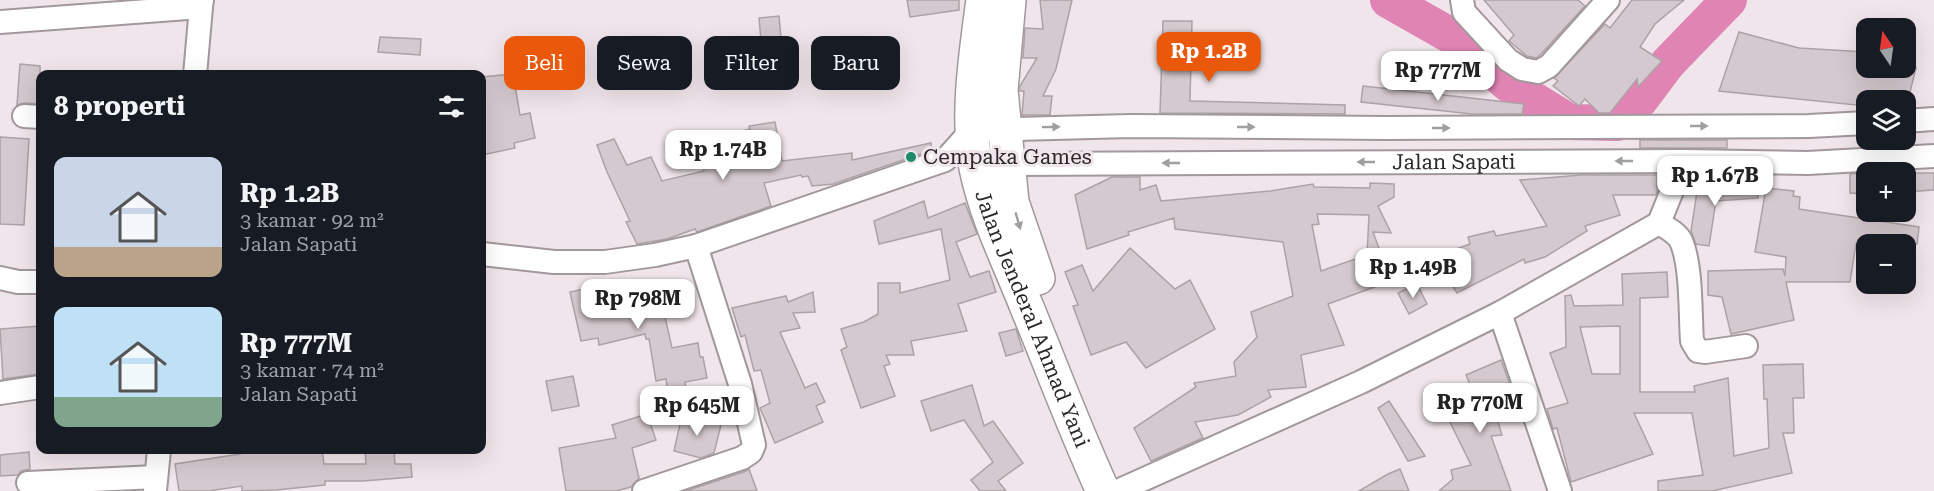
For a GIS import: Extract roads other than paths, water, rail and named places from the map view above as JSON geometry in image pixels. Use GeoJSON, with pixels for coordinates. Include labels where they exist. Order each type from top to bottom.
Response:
{"type":"FeatureCollection","features":[{"type":"Feature","properties":{"kind":"highway","name":"Jalan Jenderal Ahmad Yani"},"geometry":{"type":"LineString","coordinates":[[982,0],[972,130],[961,164],[990,218],[1075,430],[1116,490]]}},
{"type":"Feature","properties":{"kind":"highway","name":"Jalan Jenderal Ahmad Yani"},"geometry":{"type":"LineString","coordinates":[[1009,0],[1001,90],[1012,202],[1049,310],[1116,490]]}},
{"type":"Feature","properties":{"kind":"street"},"geometry":{"type":"LineString","coordinates":[[1462,0],[1464,12],[1508,60],[1522,69],[1538,72],[1549,66],[1608,0]]}},
{"type":"Feature","properties":{"kind":"street"},"geometry":{"type":"LineString","coordinates":[[0,22],[202,4],[195,70]]}},
{"type":"Feature","properties":{"kind":"street"},"geometry":{"type":"LineString","coordinates":[[1916,120],[1934,119]]}},
{"type":"Feature","properties":{"kind":"street","name":"Jalan Sapati"},"geometry":{"type":"LineString","coordinates":[[972,130],[1006,128],[1809,126],[1856,124]]}},
{"type":"Feature","properties":{"kind":"street"},"geometry":{"type":"LineString","coordinates":[[1808,163],[1809,126]]}},
{"type":"Feature","properties":{"kind":"street","name":"Jalan Sapati"},"geometry":{"type":"LineString","coordinates":[[486,254],[554,262],[629,260],[696,246],[961,164],[1684,161],[1808,163],[1934,156]]}},
{"type":"Feature","properties":{"kind":"street"},"geometry":{"type":"LineString","coordinates":[[1116,490],[1361,382],[1500,313],[1659,223],[1684,161]]}},
{"type":"Feature","properties":{"kind":"street"},"geometry":{"type":"LineString","coordinates":[[1659,223],[1681,240],[1687,267],[1692,341],[1698,351],[1746,346]]}},
{"type":"Feature","properties":{"kind":"street"},"geometry":{"type":"LineString","coordinates":[[644,491],[742,458],[751,452],[754,445],[740,384],[696,246]]}},
{"type":"Feature","properties":{"kind":"street"},"geometry":{"type":"LineString","coordinates":[[0,278],[18,282],[36,282]]}},
{"type":"Feature","properties":{"kind":"street"},"geometry":{"type":"LineString","coordinates":[[1500,313],[1560,491]]}},
{"type":"Feature","properties":{"kind":"street"},"geometry":{"type":"LineString","coordinates":[[0,393],[36,388]]}},
{"type":"Feature","properties":{"kind":"street"},"geometry":{"type":"LineString","coordinates":[[28,483],[156,484],[159,454]]}},
{"type":"Feature","properties":{"kind":"waterway"},"geometry":{"type":"LineString","coordinates":[[1388,0],[1462,42],[1508,84],[1570,122],[1617,123],[1641,99],[1668,63],[1729,0]]}},
{"type":"Feature","properties":{"kind":"place","name":"Cempaka Games"},"geometry":{"type":"Point","coordinates":[911,157]}}]}
